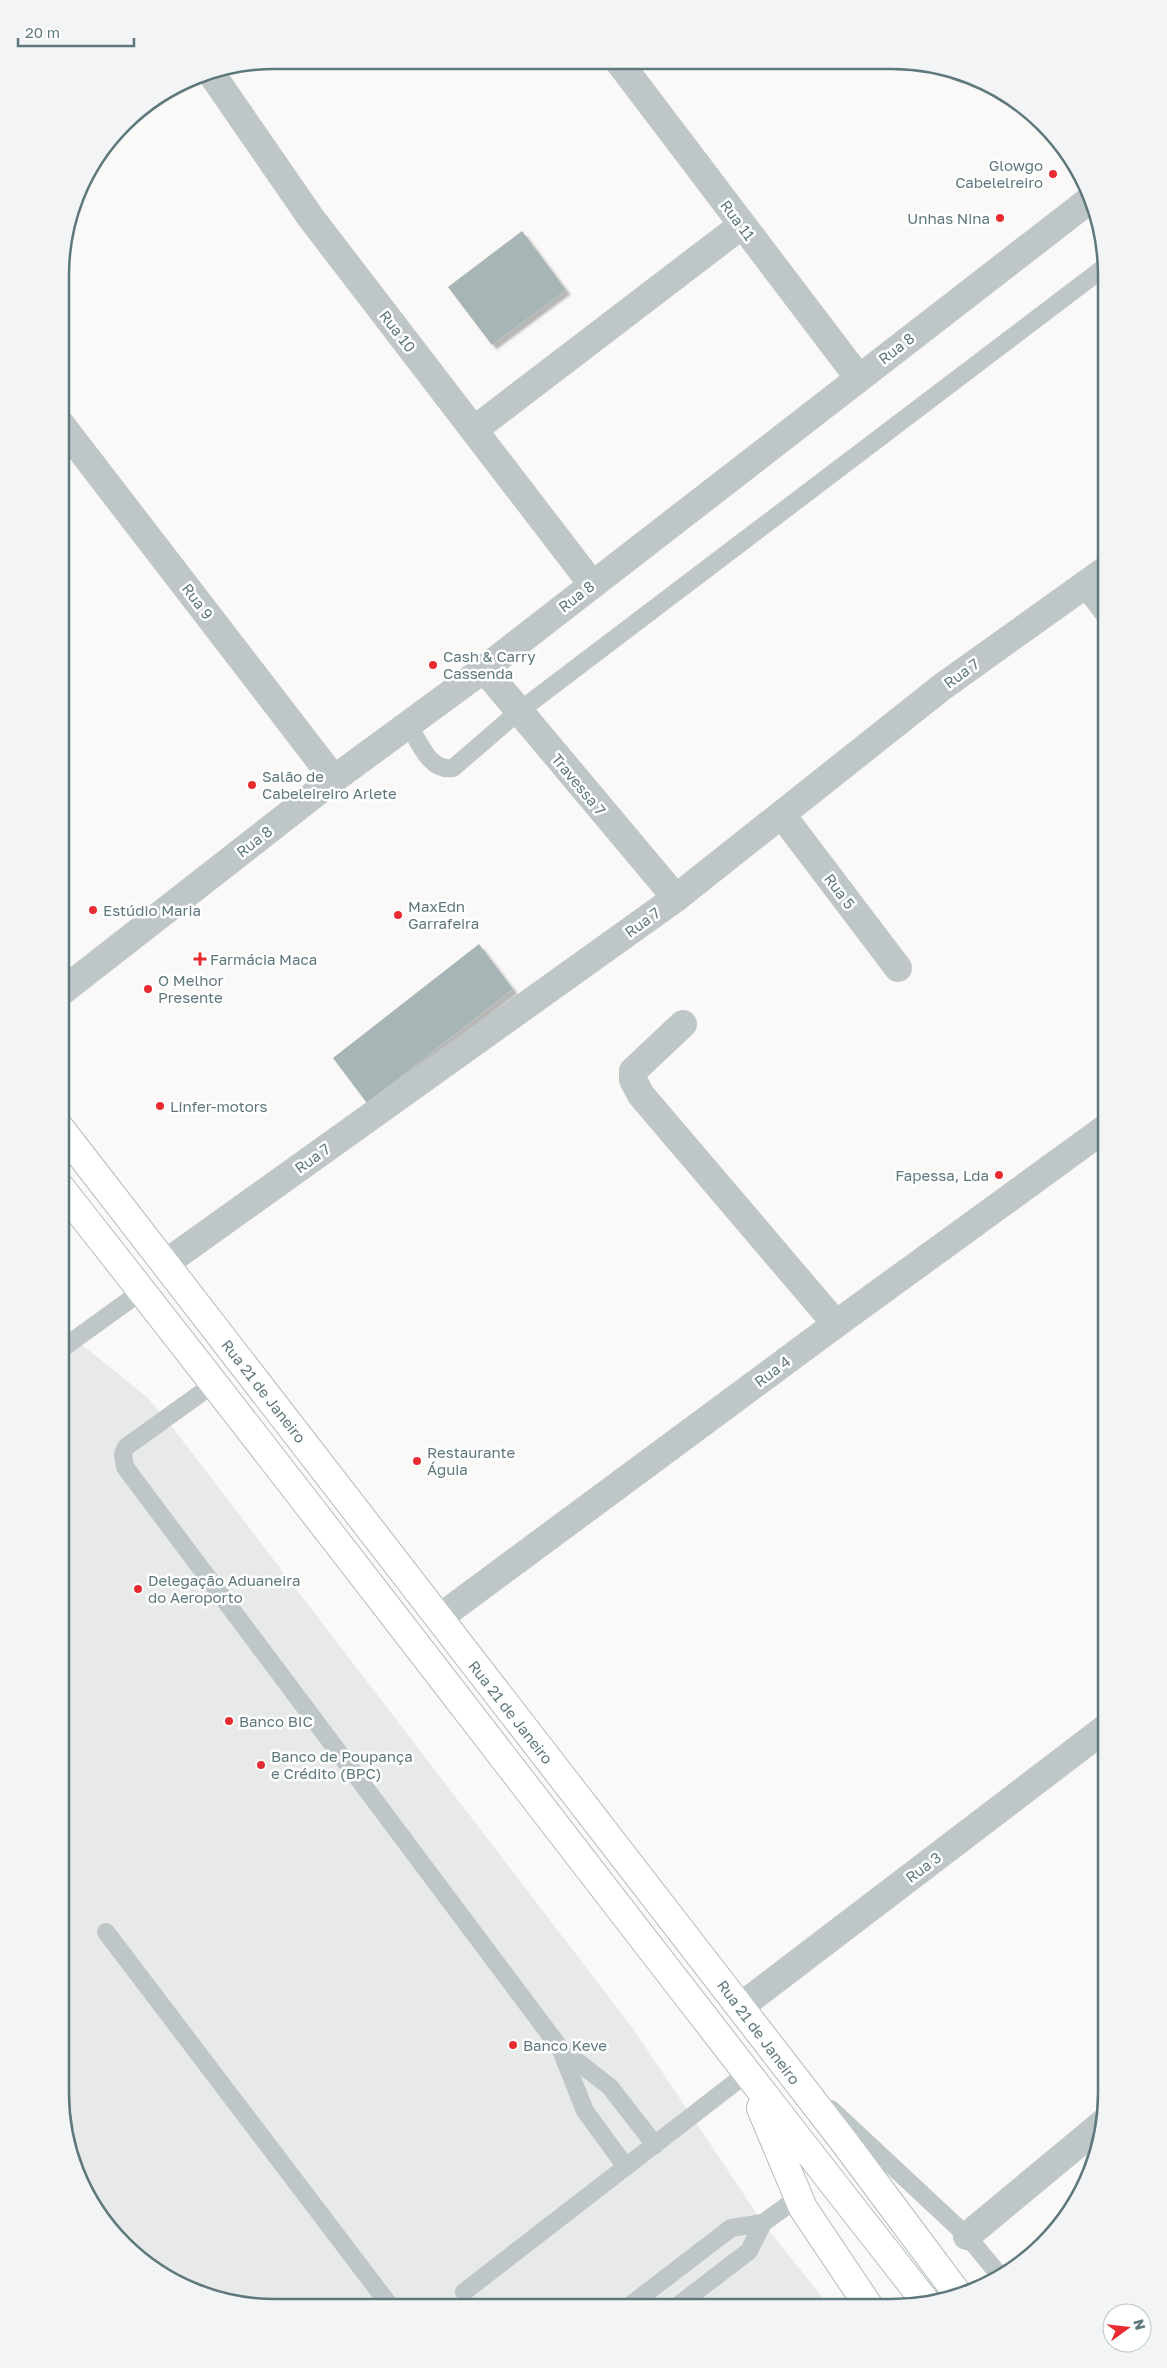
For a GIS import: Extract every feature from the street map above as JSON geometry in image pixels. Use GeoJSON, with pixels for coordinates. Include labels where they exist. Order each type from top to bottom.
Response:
{"type":"FeatureCollection","features":[{"type":"Feature","properties":{"kind":"main road","name":"Rua 21 de Janeiro"},"geometry":{"type":"LineString","coordinates":[[69,1139],[842,2139],[954,2289]]}},
{"type":"Feature","properties":{"kind":"main road"},"geometry":{"type":"LineString","coordinates":[[69,1198],[215,1383],[746,2074],[922,2297]]}},
{"type":"Feature","properties":{"kind":"main road"},"geometry":{"type":"LineString","coordinates":[[746,2074],[803,2208],[864,2299]]}},
{"type":"Feature","properties":{"kind":"main road"},"geometry":{"type":"LineString","coordinates":[[842,2139],[966,2286]]}},
{"type":"Feature","properties":{"kind":"street","name":"Rua 11"},"geometry":{"type":"LineString","coordinates":[[624,69],[858,377]]}},
{"type":"Feature","properties":{"kind":"street","name":"Rua 10"},"geometry":{"type":"LineString","coordinates":[[214,78],[311,218],[475,429],[592,584]]}},
{"type":"Feature","properties":{"kind":"street","name":"Rua 8"},"geometry":{"type":"LineString","coordinates":[[69,986],[334,779],[484,669],[858,377],[1085,203]]}},
{"type":"Feature","properties":{"kind":"street"},"geometry":{"type":"LineString","coordinates":[[475,429],[742,225]]}},
{"type":"Feature","properties":{"kind":"street","name":"Rua 9"},"geometry":{"type":"LineString","coordinates":[[69,435],[334,779]]}},
{"type":"Feature","properties":{"kind":"street","name":"Rua 7"},"geometry":{"type":"LineString","coordinates":[[166,1263],[676,898],[942,687],[1097,576]]}},
{"type":"Feature","properties":{"kind":"street","name":"Travessa 7"},"geometry":{"type":"LineString","coordinates":[[484,669],[518,712],[676,898]]}},
{"type":"Feature","properties":{"kind":"street","name":"Rua 5"},"geometry":{"type":"LineString","coordinates":[[782,815],[898,968]]}},
{"type":"Feature","properties":{"kind":"street"},"geometry":{"type":"LineString","coordinates":[[683,1024],[633,1071],[633,1080],[641,1095],[836,1324]]}},
{"type":"Feature","properties":{"kind":"street","name":"Rua 4"},"geometry":{"type":"LineString","coordinates":[[439,1618],[836,1324],[1098,1134]]}},
{"type":"Feature","properties":{"kind":"street","name":"Rua 3"},"geometry":{"type":"LineString","coordinates":[[740,2007],[1098,1734]]}},
{"type":"Feature","properties":{"kind":"street"},"geometry":{"type":"LineString","coordinates":[[967,2236],[1095,2130]]}},
{"type":"Feature","properties":{"kind":"lane"},"geometry":{"type":"LineString","coordinates":[[408,724],[433,764],[443,770],[453,768],[518,712],[1098,272]]}},
{"type":"Feature","properties":{"kind":"lane"},"geometry":{"type":"LineString","coordinates":[[69,1344],[142,1291]]}},
{"type":"Feature","properties":{"kind":"lane"},"geometry":{"type":"LineString","coordinates":[[215,1383],[126,1447],[123,1454],[126,1467],[560,2048],[585,2111],[626,2167]]}},
{"type":"Feature","properties":{"kind":"lane"},"geometry":{"type":"LineString","coordinates":[[106,1932],[386,2299]]}},
{"type":"Feature","properties":{"kind":"lane"},"geometry":{"type":"LineString","coordinates":[[560,2048],[610,2087],[655,2144]]}},
{"type":"Feature","properties":{"kind":"lane"},"geometry":{"type":"LineString","coordinates":[[782,2062],[967,2236],[996,2271]]}},
{"type":"Feature","properties":{"kind":"lane"},"geometry":{"type":"LineString","coordinates":[[464,2292],[746,2074]]}},
{"type":"Feature","properties":{"kind":"lane"},"geometry":{"type":"LineString","coordinates":[[638,2299],[731,2228],[763,2223],[799,2197]]}},
{"type":"Feature","properties":{"kind":"lane"},"geometry":{"type":"LineString","coordinates":[[686,2299],[749,2251],[763,2223]]}},
{"type":"Feature","properties":{"kind":"shaded area"},"geometry":{"type":"Polygon","coordinates":[[[69,1334],[148,1398],[166,1419],[634,2030],[763,2223],[824,2299],[261,2299],[221,2292],[196,2284],[172,2272],[149,2257],[111,2219],[96,2196],[84,2172],[73,2134],[69,2107],[69,1334]]]}},
{"type":"Feature","properties":{"kind":"building"},"geometry":{"type":"Polygon","coordinates":[[[522,231],[566,290],[492,345],[448,287],[522,231]]]}},
{"type":"Feature","properties":{"kind":"building"},"geometry":{"type":"Polygon","coordinates":[[[479,944],[513,989],[367,1103],[333,1058],[479,944]]]}},
{"type":"Feature","properties":{"kind":"place","name":"Glowgo Cabelelreiro"},"geometry":{"type":"Point","coordinates":[1053,174]}},
{"type":"Feature","properties":{"kind":"place","name":"Unhas Nina"},"geometry":{"type":"Point","coordinates":[1000,218]}},
{"type":"Feature","properties":{"kind":"place","name":"Cash & Carry Cassenda"},"geometry":{"type":"Point","coordinates":[433,665]}},
{"type":"Feature","properties":{"kind":"place","name":"Salão de Cabeleireiro Arlete"},"geometry":{"type":"Point","coordinates":[252,785]}},
{"type":"Feature","properties":{"kind":"place","name":"Estúdio Maria"},"geometry":{"type":"Point","coordinates":[93,910]}},
{"type":"Feature","properties":{"kind":"place","name":"MaxEdn Garrafeira"},"geometry":{"type":"Point","coordinates":[398,915]}},
{"type":"Feature","properties":{"kind":"place","name":"Farmácia Maca"},"geometry":{"type":"Point","coordinates":[200,959]}},
{"type":"Feature","properties":{"kind":"place","name":"O Melhor Presente"},"geometry":{"type":"Point","coordinates":[148,989]}},
{"type":"Feature","properties":{"kind":"place","name":"Linfer-motors"},"geometry":{"type":"Point","coordinates":[160,1106]}},
{"type":"Feature","properties":{"kind":"place","name":"Fapessa, Lda"},"geometry":{"type":"Point","coordinates":[999,1175]}},
{"type":"Feature","properties":{"kind":"place","name":"Restaurante Águia"},"geometry":{"type":"Point","coordinates":[417,1461]}},
{"type":"Feature","properties":{"kind":"place","name":"Delegação Aduaneira do Aeroporto"},"geometry":{"type":"Point","coordinates":[138,1589]}},
{"type":"Feature","properties":{"kind":"place","name":"Banco BIC"},"geometry":{"type":"Point","coordinates":[229,1721]}},
{"type":"Feature","properties":{"kind":"place","name":"Banco de Poupança e Crédito (BPC)"},"geometry":{"type":"Point","coordinates":[261,1765]}},
{"type":"Feature","properties":{"kind":"place","name":"Banco Keve"},"geometry":{"type":"Point","coordinates":[513,2045]}}]}
